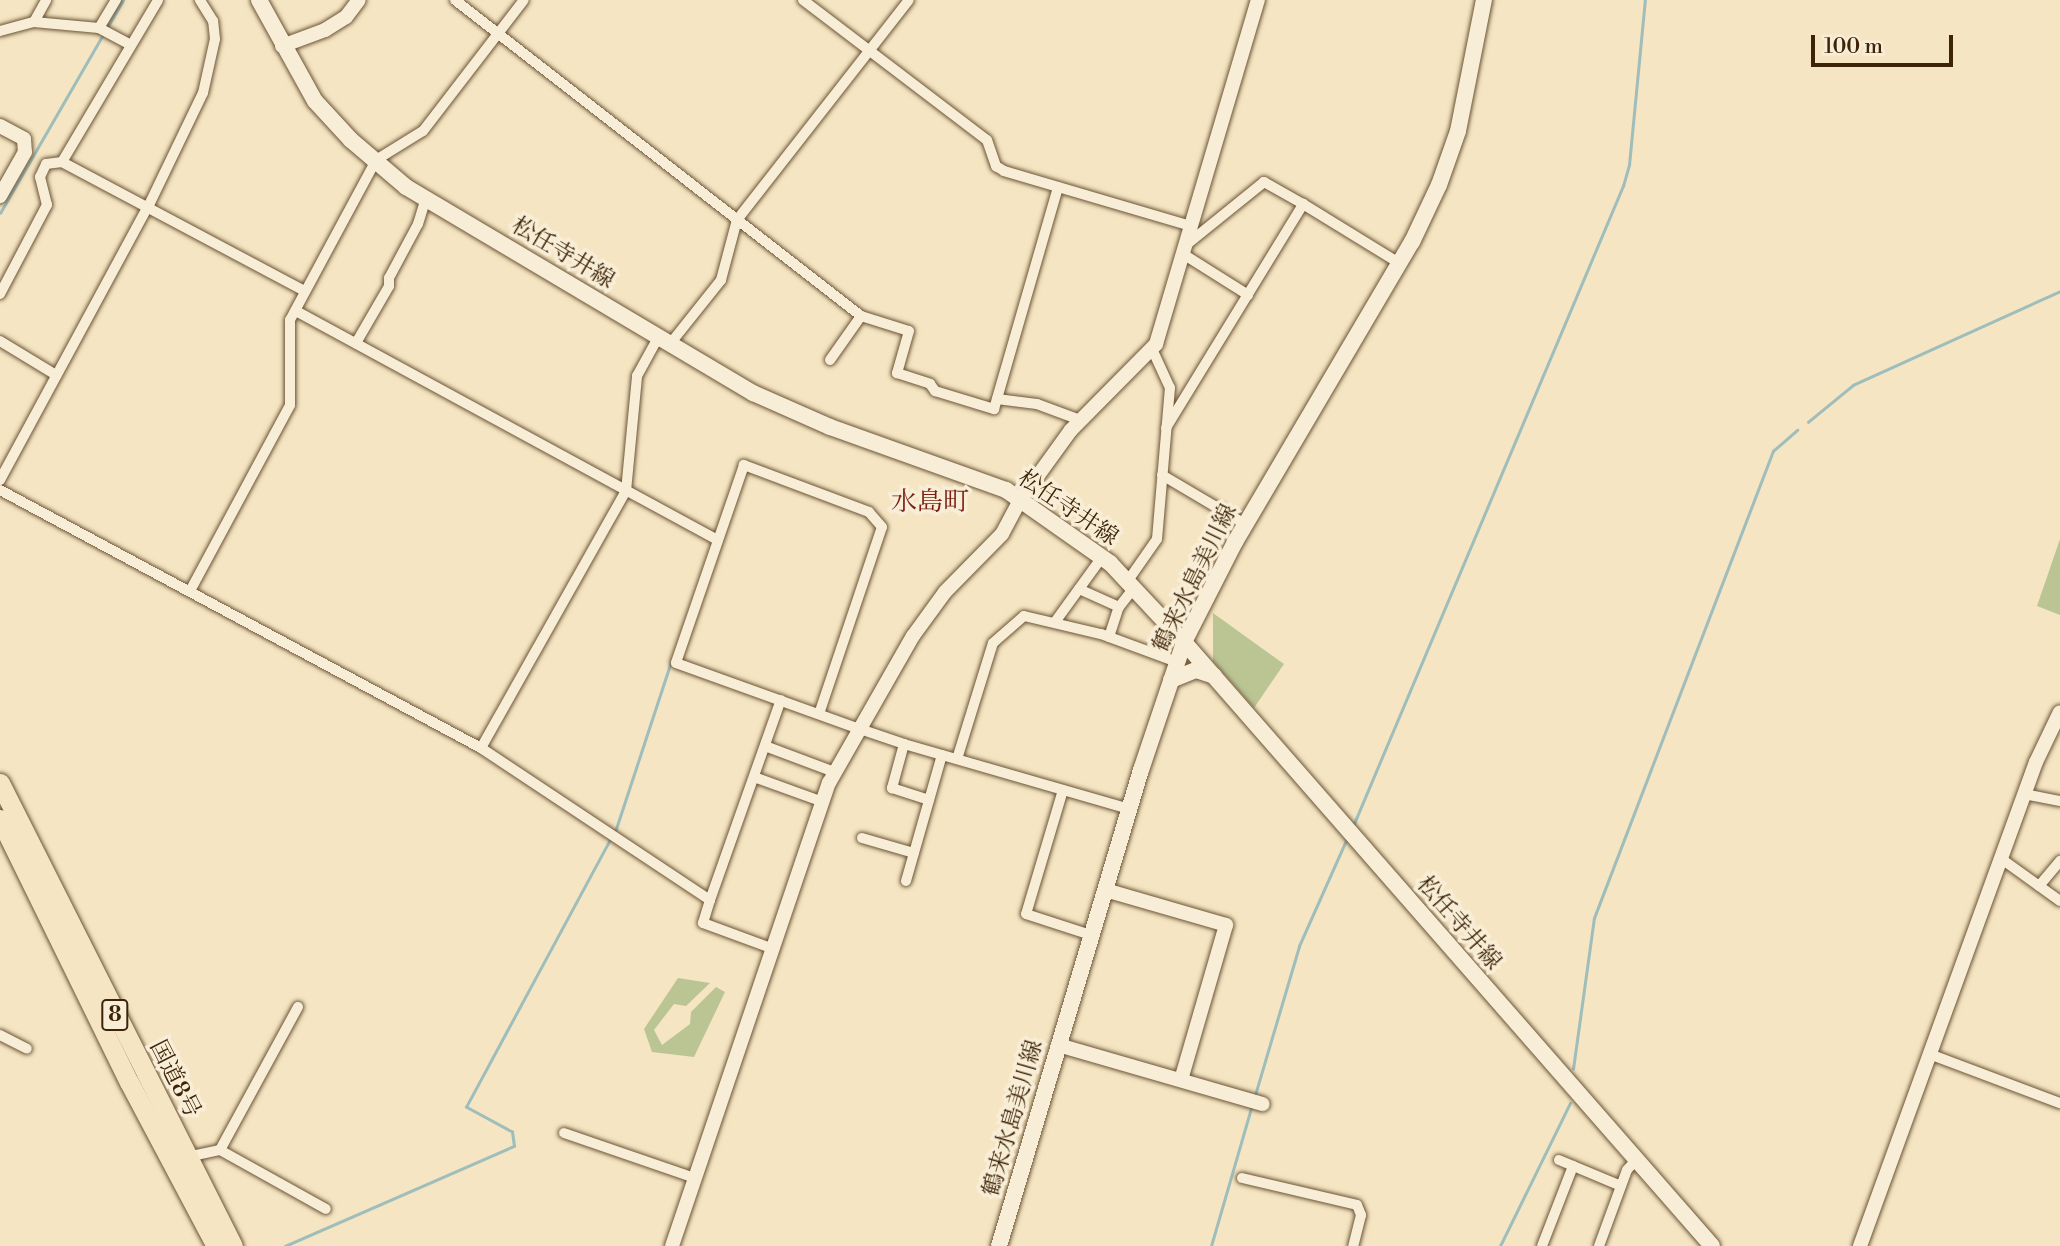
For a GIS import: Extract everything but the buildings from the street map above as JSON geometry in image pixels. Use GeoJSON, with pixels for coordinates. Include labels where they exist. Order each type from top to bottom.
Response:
{"type":"FeatureCollection","features":[{"type":"Feature","properties":{"kind":"highway","name":"国道8号"},"geometry":{"type":"LineString","coordinates":[[0,783],[233,1246]]}},
{"type":"Feature","properties":{"kind":"highway","name":"国道8号"},"geometry":{"type":"LineString","coordinates":[[0,819],[129,1082],[215,1246]]}},
{"type":"Feature","properties":{"kind":"main road","name":"松任寺井線"},"geometry":{"type":"LineString","coordinates":[[259,0],[282,46],[315,101],[376,160],[426,198],[753,393],[830,427],[1021,499],[1102,557],[1184,642],[1712,1246]]}},
{"type":"Feature","properties":{"kind":"main road","name":"鶴来水島美川線"},"geometry":{"type":"LineString","coordinates":[[999,1246],[1129,809],[1184,642],[1245,524],[1399,263],[1438,185],[1458,131],[1483,0]]}},
{"type":"Feature","properties":{"kind":"main road"},"geometry":{"type":"LineString","coordinates":[[1164,621],[1199,612]]}},
{"type":"Feature","properties":{"kind":"main road"},"geometry":{"type":"LineString","coordinates":[[1171,680],[1196,670],[1214,676]]}},
{"type":"Feature","properties":{"kind":"street"},"geometry":{"type":"LineString","coordinates":[[34,22],[46,0]]}},
{"type":"Feature","properties":{"kind":"street"},"geometry":{"type":"LineString","coordinates":[[99,28],[116,0]]}},
{"type":"Feature","properties":{"kind":"street"},"geometry":{"type":"LineString","coordinates":[[62,162],[129,44],[158,0]]}},
{"type":"Feature","properties":{"kind":"street"},"geometry":{"type":"LineString","coordinates":[[0,480],[184,137],[212,66],[213,21],[200,0]]}},
{"type":"Feature","properties":{"kind":"street"},"geometry":{"type":"LineString","coordinates":[[282,46],[325,30],[346,17],[359,0]]}},
{"type":"Feature","properties":{"kind":"street"},"geometry":{"type":"LineString","coordinates":[[454,0],[861,316],[909,331],[897,373],[930,384],[935,391],[994,409],[1059,187]]}},
{"type":"Feature","properties":{"kind":"street"},"geometry":{"type":"LineString","coordinates":[[190,591],[290,405],[287,332],[305,290],[376,160],[423,131],[524,0]]}},
{"type":"Feature","properties":{"kind":"street"},"geometry":{"type":"LineString","coordinates":[[803,0],[987,139],[996,166],[1191,226]]}},
{"type":"Feature","properties":{"kind":"street"},"geometry":{"type":"LineString","coordinates":[[481,748],[626,491],[637,376],[665,340],[721,279],[737,219],[909,0]]}},
{"type":"Feature","properties":{"kind":"street"},"geometry":{"type":"LineString","coordinates":[[672,1246],[771,948],[834,772],[913,636],[953,582],[1002,534],[1021,499],[1080,420],[1152,349],[1161,333],[1258,0]]}},
{"type":"Feature","properties":{"kind":"street"},"geometry":{"type":"LineString","coordinates":[[0,31],[34,22],[99,28],[129,44]]}},
{"type":"Feature","properties":{"kind":"street"},"geometry":{"type":"LineString","coordinates":[[0,126],[24,139],[25,152],[0,196]]}},
{"type":"Feature","properties":{"kind":"street"},"geometry":{"type":"LineString","coordinates":[[0,293],[47,205],[40,177],[46,164],[62,162],[149,205],[305,290]]}},
{"type":"Feature","properties":{"kind":"street"},"geometry":{"type":"LineString","coordinates":[[1185,250],[1264,182],[1399,263]]}},
{"type":"Feature","properties":{"kind":"street"},"geometry":{"type":"LineString","coordinates":[[356,344],[389,286],[389,278],[418,224],[426,198]]}},
{"type":"Feature","properties":{"kind":"street"},"geometry":{"type":"LineString","coordinates":[[1166,428],[1303,204]]}},
{"type":"Feature","properties":{"kind":"street"},"geometry":{"type":"LineString","coordinates":[[1185,250],[1248,295]]}},
{"type":"Feature","properties":{"kind":"street"},"geometry":{"type":"LineString","coordinates":[[296,311],[718,541]]}},
{"type":"Feature","properties":{"kind":"street"},"geometry":{"type":"LineString","coordinates":[[830,360],[861,316]]}},
{"type":"Feature","properties":{"kind":"street"},"geometry":{"type":"LineString","coordinates":[[0,341],[56,375]]}},
{"type":"Feature","properties":{"kind":"street"},"geometry":{"type":"LineString","coordinates":[[1109,637],[1119,607],[1157,539],[1170,388],[1152,349]]}},
{"type":"Feature","properties":{"kind":"street"},"geometry":{"type":"LineString","coordinates":[[997,399],[1037,404],[1080,420]]}},
{"type":"Feature","properties":{"kind":"street"},"geometry":{"type":"LineString","coordinates":[[819,714],[882,527],[869,512],[744,465],[676,663],[781,700],[819,714],[904,744],[1129,809]]}},
{"type":"Feature","properties":{"kind":"street"},"geometry":{"type":"LineString","coordinates":[[1162,475],[1245,524]]}},
{"type":"Feature","properties":{"kind":"street"},"geometry":{"type":"LineString","coordinates":[[0,490],[481,748],[710,900]]}},
{"type":"Feature","properties":{"kind":"street"},"geometry":{"type":"LineString","coordinates":[[1055,622],[1102,557]]}},
{"type":"Feature","properties":{"kind":"street"},"geometry":{"type":"LineString","coordinates":[[1079,589],[1119,607]]}},
{"type":"Feature","properties":{"kind":"street"},"geometry":{"type":"LineString","coordinates":[[957,759],[993,643],[1024,616],[1109,637],[1177,662]]}},
{"type":"Feature","properties":{"kind":"street"},"geometry":{"type":"LineString","coordinates":[[771,948],[703,923],[781,700]]}},
{"type":"Feature","properties":{"kind":"street"},"geometry":{"type":"LineString","coordinates":[[1860,1246],[2003,860],[2024,794],[2060,712]]}},
{"type":"Feature","properties":{"kind":"street"},"geometry":{"type":"LineString","coordinates":[[904,744],[892,788],[929,800]]}},
{"type":"Feature","properties":{"kind":"street"},"geometry":{"type":"LineString","coordinates":[[765,746],[834,772]]}},
{"type":"Feature","properties":{"kind":"street"},"geometry":{"type":"LineString","coordinates":[[906,881],[942,755]]}},
{"type":"Feature","properties":{"kind":"street"},"geometry":{"type":"LineString","coordinates":[[754,777],[822,802]]}},
{"type":"Feature","properties":{"kind":"street"},"geometry":{"type":"LineString","coordinates":[[1063,790],[1026,914],[1091,935]]}},
{"type":"Feature","properties":{"kind":"street"},"geometry":{"type":"LineString","coordinates":[[2024,794],[2060,801]]}},
{"type":"Feature","properties":{"kind":"street"},"geometry":{"type":"LineString","coordinates":[[862,838],[914,853]]}},
{"type":"Feature","properties":{"kind":"street"},"geometry":{"type":"LineString","coordinates":[[2003,860],[2060,901]]}},
{"type":"Feature","properties":{"kind":"street"},"geometry":{"type":"LineString","coordinates":[[2039,886],[2060,861]]}},
{"type":"Feature","properties":{"kind":"street"},"geometry":{"type":"LineString","coordinates":[[1105,890],[1226,925],[1181,1080]]}},
{"type":"Feature","properties":{"kind":"street"},"geometry":{"type":"LineString","coordinates":[[220,1150],[298,1007]]}},
{"type":"Feature","properties":{"kind":"street"},"geometry":{"type":"LineString","coordinates":[[0,1035],[27,1049]]}},
{"type":"Feature","properties":{"kind":"street"},"geometry":{"type":"LineString","coordinates":[[1058,1045],[1257,1102]]}},
{"type":"Feature","properties":{"kind":"street"},"geometry":{"type":"LineString","coordinates":[[1931,1055],[2060,1102]]}},
{"type":"Feature","properties":{"kind":"street"},"geometry":{"type":"LineString","coordinates":[[564,1133],[695,1178]]}},
{"type":"Feature","properties":{"kind":"street"},"geometry":{"type":"LineString","coordinates":[[187,1157],[220,1150],[326,1209]]}},
{"type":"Feature","properties":{"kind":"street"},"geometry":{"type":"LineString","coordinates":[[1559,1160],[1621,1186]]}},
{"type":"Feature","properties":{"kind":"street"},"geometry":{"type":"LineString","coordinates":[[1599,1246],[1621,1186],[1636,1160]]}},
{"type":"Feature","properties":{"kind":"street"},"geometry":{"type":"LineString","coordinates":[[1542,1246],[1573,1166]]}},
{"type":"Feature","properties":{"kind":"street"},"geometry":{"type":"LineString","coordinates":[[1242,1178],[1357,1205],[1362,1215],[1353,1246]]}},
{"type":"Feature","properties":{"kind":"green space"},"geometry":{"type":"Polygon","coordinates":[[[2060,539],[2060,615],[2037,606],[2060,539]]]}},
{"type":"Feature","properties":{"kind":"green space"},"geometry":{"type":"Polygon","coordinates":[[[1213,613],[1284,664],[1254,708],[1213,661],[1213,613]]]}},
{"type":"Feature","properties":{"kind":"green space"},"geometry":{"type":"Polygon","coordinates":[[[678,978],[710,983],[686,1006],[674,1004],[654,1030],[662,1045],[690,1024],[691,1012],[716,987],[725,992],[694,1057],[652,1052],[644,1029],[678,978]]]}},
{"type":"Feature","properties":{"kind":"waterway"},"geometry":{"type":"LineString","coordinates":[[108,26],[123,0]]}},
{"type":"Feature","properties":{"kind":"waterway"},"geometry":{"type":"LineString","coordinates":[[1353,826],[1623,186],[1629,165],[1645,0]]}},
{"type":"Feature","properties":{"kind":"waterway"},"geometry":{"type":"LineString","coordinates":[[0,213],[102,36]]}},
{"type":"Feature","properties":{"kind":"waterway"},"geometry":{"type":"LineString","coordinates":[[1808,422],[1853,385],[2060,291]]}},
{"type":"Feature","properties":{"kind":"waterway"},"geometry":{"type":"LineString","coordinates":[[1573,1069],[1594,918],[1773,451],[1797,430]]}},
{"type":"Feature","properties":{"kind":"waterway"},"geometry":{"type":"LineString","coordinates":[[615,832],[671,662]]}},
{"type":"Feature","properties":{"kind":"waterway"},"geometry":{"type":"LineString","coordinates":[[1255,1095],[1299,946],[1347,838]]}},
{"type":"Feature","properties":{"kind":"waterway"},"geometry":{"type":"LineString","coordinates":[[285,1246],[514,1146],[512,1132],[466,1107],[610,840]]}},
{"type":"Feature","properties":{"kind":"waterway"},"geometry":{"type":"LineString","coordinates":[[1500,1246],[1570,1103]]}},
{"type":"Feature","properties":{"kind":"waterway"},"geometry":{"type":"LineString","coordinates":[[1211,1246],[1252,1105]]}},
{"type":"Feature","properties":{"kind":"district","name":"水島町"},"geometry":{"type":"Point","coordinates":[930,503]}}]}
